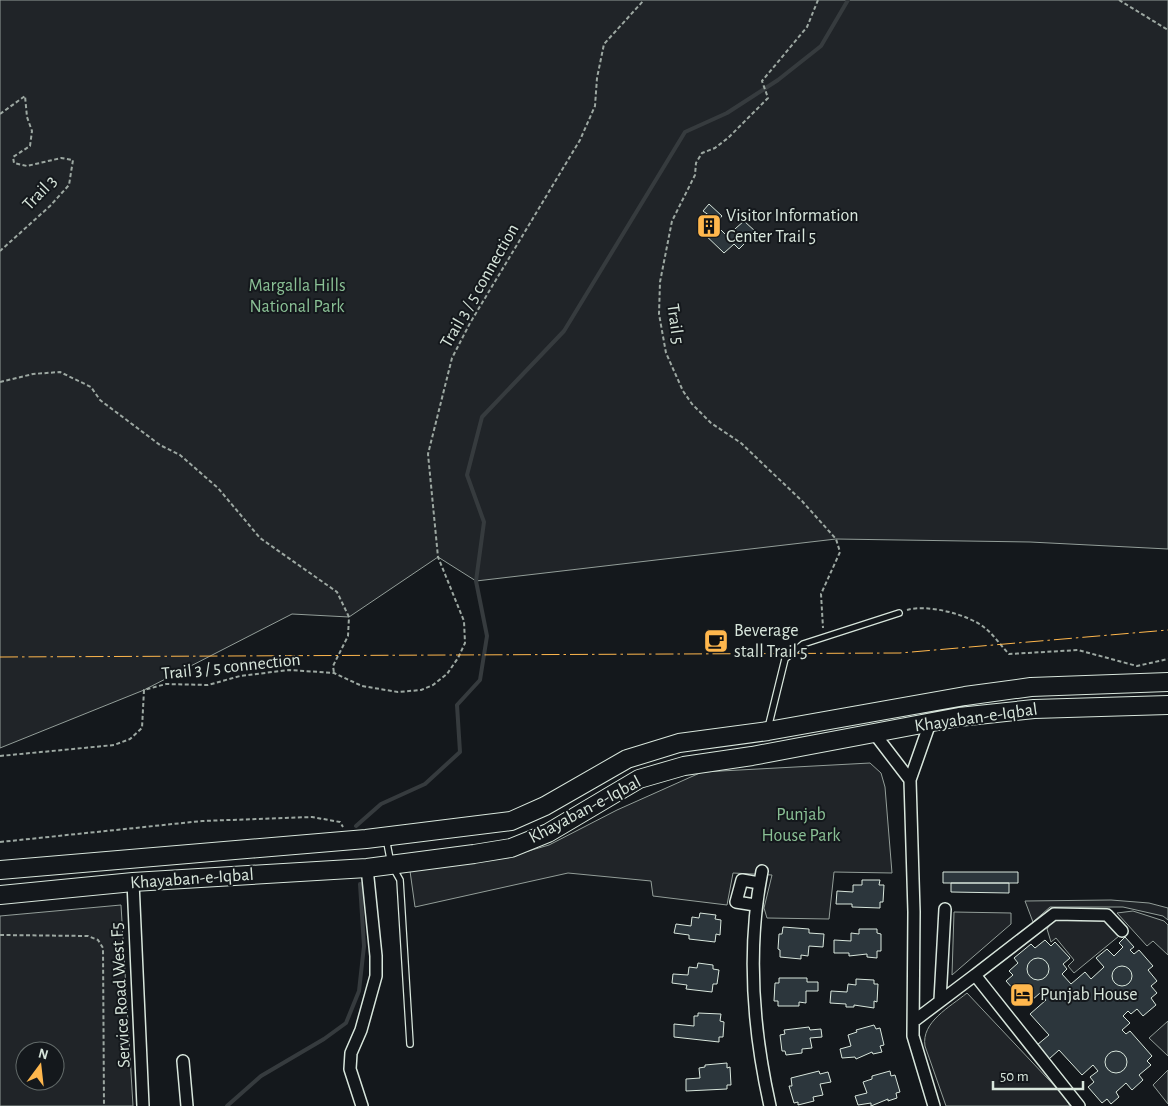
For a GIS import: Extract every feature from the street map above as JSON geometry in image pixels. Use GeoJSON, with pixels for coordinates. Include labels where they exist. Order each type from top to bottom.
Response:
{"type":"FeatureCollection","features":[{"type":"Feature","properties":{"kind":"main road","name":"Khayaban-e-Iqbal"},"geometry":{"type":"LineString","coordinates":[[0,870],[353,840],[511,821],[545,806],[628,759],[679,743],[768,731],[965,696],[1031,687],[1168,682]]}},
{"type":"Feature","properties":{"kind":"main road","name":"Khayaban-e-Iqbal"},"geometry":{"type":"LineString","coordinates":[[0,895],[51,892],[133,882],[367,868],[511,848],[548,833],[639,779],[684,766],[930,723],[1034,708],[1168,705]]}},
{"type":"Feature","properties":{"kind":"main road"},"geometry":{"type":"LineString","coordinates":[[869,713],[874,733]]}},
{"type":"Feature","properties":{"kind":"street"},"geometry":{"type":"LineString","coordinates":[[930,723],[910,780],[914,912],[914,1036],[934,1106]]}},
{"type":"Feature","properties":{"kind":"street"},"geometry":{"type":"LineString","coordinates":[[874,733],[910,780]]}},
{"type":"Feature","properties":{"kind":"street"},"geometry":{"type":"LineString","coordinates":[[362,1106],[350,1068],[351,1053],[361,1030],[376,976],[376,956],[367,868]]}},
{"type":"Feature","properties":{"kind":"street"},"geometry":{"type":"LineString","coordinates":[[762,871],[755,905],[755,1007],[761,1066],[770,1106]]}},
{"type":"Feature","properties":{"kind":"street"},"geometry":{"type":"LineString","coordinates":[[755,905],[736,902],[742,880],[759,883]]}},
{"type":"Feature","properties":{"kind":"street","name":"Service Road West F5"},"geometry":{"type":"LineString","coordinates":[[133,882],[143,1106]]}},
{"type":"Feature","properties":{"kind":"street"},"geometry":{"type":"LineString","coordinates":[[940,1000],[945,908]]}},
{"type":"Feature","properties":{"kind":"street"},"geometry":{"type":"LineString","coordinates":[[914,1021],[1054,914],[1107,914],[1122,931]]}},
{"type":"Feature","properties":{"kind":"street"},"geometry":{"type":"LineString","coordinates":[[975,975],[1080,1106]]}},
{"type":"Feature","properties":{"kind":"street"},"geometry":{"type":"LineString","coordinates":[[183,1060],[187,1106]]}},
{"type":"Feature","properties":{"kind":"lane"},"geometry":{"type":"LineString","coordinates":[[768,731],[785,659],[803,644],[899,613]]}},
{"type":"Feature","properties":{"kind":"lane"},"geometry":{"type":"LineString","coordinates":[[386,836],[392,864],[400,880],[410,1044]]}},
{"type":"Feature","properties":{"kind":"path","name":"Trail 3 / 5 connection"},"geometry":{"type":"LineString","coordinates":[[0,756],[114,746],[130,739],[142,728],[144,690],[166,684],[208,685],[240,676],[288,670],[334,673],[362,686],[398,692],[421,690],[433,685],[447,674],[465,643],[464,621],[438,557],[428,454],[452,358],[470,323],[580,140],[595,106],[597,78],[604,44],[644,0]]}},
{"type":"Feature","properties":{"kind":"path","name":"Trail 5"},"geometry":{"type":"LineString","coordinates":[[818,0],[807,28],[762,81],[768,98],[728,138],[715,148],[702,154],[696,163],[695,175],[672,222],[659,294],[660,327],[666,353],[683,391],[692,404],[711,423],[740,443],[802,501],[836,539],[840,552],[821,594],[824,638]]}},
{"type":"Feature","properties":{"kind":"path"},"geometry":{"type":"LineString","coordinates":[[1119,0],[1168,30]]}},
{"type":"Feature","properties":{"kind":"path","name":"Trail 3"},"geometry":{"type":"LineString","coordinates":[[0,114],[25,96],[27,117],[32,131],[30,146],[14,157],[14,163],[27,166],[52,158],[73,160],[69,185],[50,206],[0,251]]}},
{"type":"Feature","properties":{"kind":"path"},"geometry":{"type":"LineString","coordinates":[[0,382],[32,374],[60,372],[90,387],[100,400],[160,445],[180,455],[218,488],[260,538],[338,592],[349,617],[348,636],[333,666],[334,673]]}},
{"type":"Feature","properties":{"kind":"path"},"geometry":{"type":"LineString","coordinates":[[899,613],[917,607],[955,613],[985,627],[1009,654],[1078,650],[1137,666],[1168,659]]}},
{"type":"Feature","properties":{"kind":"path"},"geometry":{"type":"LineString","coordinates":[[0,842],[165,823],[312,817],[340,822],[353,840]]}},
{"type":"Feature","properties":{"kind":"path"},"geometry":{"type":"LineString","coordinates":[[0,935],[88,936],[98,940],[103,948],[104,1106]]}},
{"type":"Feature","properties":{"kind":"green space","name":"Margalla Hills National Park"},"geometry":{"type":"Polygon","coordinates":[[[0,0],[1168,0],[1168,549],[1030,542],[836,539],[476,581],[438,557],[349,617],[292,614],[144,690],[0,748],[0,0]]]}},
{"type":"Feature","properties":{"kind":"green space","name":"Punjab House Park"},"geometry":{"type":"Polygon","coordinates":[[[870,763],[881,773],[885,787],[892,873],[834,872],[829,919],[767,918],[764,908],[772,875],[733,873],[727,905],[653,896],[651,881],[568,873],[415,907],[410,871],[511,856],[549,845],[617,810],[702,772],[870,763]]]}},
{"type":"Feature","properties":{"kind":"green space"},"geometry":{"type":"Polygon","coordinates":[[[1111,900],[1149,903],[1168,908],[1168,920],[1163,916],[1123,907],[1050,907],[1033,922],[1025,901],[1111,900]]]}},
{"type":"Feature","properties":{"kind":"green space"},"geometry":{"type":"Polygon","coordinates":[[[121,905],[133,1106],[0,1106],[0,916],[121,905]]]}},
{"type":"Feature","properties":{"kind":"green space"},"geometry":{"type":"Polygon","coordinates":[[[1133,911],[1164,921],[1168,925],[1168,955],[1153,941],[1147,946],[1117,913],[1133,911]]]}},
{"type":"Feature","properties":{"kind":"green space"},"geometry":{"type":"Polygon","coordinates":[[[954,912],[1011,913],[1011,924],[952,975],[954,912]]]}},
{"type":"Feature","properties":{"kind":"green space"},"geometry":{"type":"Polygon","coordinates":[[[1104,918],[1119,936],[1074,973],[1068,966],[1074,960],[1056,938],[1051,942],[1047,929],[1054,919],[1104,918]]]}},
{"type":"Feature","properties":{"kind":"green space"},"geometry":{"type":"Polygon","coordinates":[[[967,993],[1064,1096],[1070,1106],[946,1106],[925,1046],[925,1037],[932,1022],[967,993]]]}},
{"type":"Feature","properties":{"kind":"green space"},"geometry":{"type":"Polygon","coordinates":[[[1168,1021],[1168,1056],[1149,1038],[1168,1021]]]}},
{"type":"Feature","properties":{"kind":"green space"},"geometry":{"type":"Polygon","coordinates":[[[1168,1070],[1168,1104],[1153,1085],[1168,1070]]]}},
{"type":"Feature","properties":{"kind":"building","name":"Visitor Information Center Trail 5"},"geometry":{"type":"Polygon","coordinates":[[[709,204],[722,216],[715,224],[727,236],[744,221],[756,232],[739,249],[734,244],[724,253],[699,229],[710,216],[703,211],[709,204]]]}},
{"type":"Feature","properties":{"kind":"building"},"geometry":{"type":"Polygon","coordinates":[[[943,872],[1018,872],[1018,883],[943,883],[943,872]]]}},
{"type":"Feature","properties":{"kind":"building"},"geometry":{"type":"Polygon","coordinates":[[[862,880],[880,880],[879,885],[884,885],[883,902],[880,902],[880,908],[852,907],[852,904],[836,904],[837,891],[853,892],[853,885],[862,885],[862,880]]]}},
{"type":"Feature","properties":{"kind":"building"},"geometry":{"type":"Polygon","coordinates":[[[951,883],[1009,883],[1009,893],[951,892],[951,883]]]}},
{"type":"Feature","properties":{"kind":"building"},"geometry":{"type":"Polygon","coordinates":[[[700,913],[716,915],[715,919],[721,920],[720,935],[716,934],[715,942],[689,939],[689,935],[674,933],[676,924],[691,926],[692,917],[699,918],[700,913]]]}},
{"type":"Feature","properties":{"kind":"building"},"geometry":{"type":"Polygon","coordinates":[[[783,927],[809,929],[809,933],[824,934],[823,947],[809,946],[808,956],[801,955],[801,959],[780,957],[780,950],[778,949],[779,934],[782,934],[783,927]]]}},
{"type":"Feature","properties":{"kind":"building"},"geometry":{"type":"Polygon","coordinates":[[[859,929],[877,929],[877,933],[881,934],[881,951],[877,951],[877,958],[867,957],[867,954],[849,956],[849,953],[834,953],[834,940],[851,941],[851,933],[859,934],[859,929]]]}},
{"type":"Feature","properties":{"kind":"building"},"geometry":{"type":"Polygon","coordinates":[[[1125,937],[1134,947],[1130,950],[1134,954],[1139,950],[1153,966],[1148,970],[1157,981],[1151,986],[1157,993],[1151,998],[1156,1005],[1143,1016],[1137,1009],[1131,1014],[1128,1011],[1123,1016],[1130,1023],[1122,1030],[1126,1034],[1130,1031],[1152,1056],[1147,1061],[1151,1065],[1139,1075],[1143,1080],[1132,1090],[1126,1083],[1116,1092],[1119,1097],[1111,1104],[1107,1099],[1102,1103],[1088,1087],[1094,1082],[1090,1077],[1098,1071],[1093,1065],[1082,1075],[1059,1050],[1049,1059],[1037,1045],[1049,1035],[1030,1014],[1046,1000],[1040,993],[1032,1000],[1028,996],[1023,1000],[1006,981],[1013,975],[1009,971],[1018,963],[1014,958],[1031,944],[1035,948],[1045,940],[1051,946],[1055,942],[1070,958],[1063,964],[1067,969],[1062,974],[1071,984],[1085,972],[1091,979],[1104,967],[1096,958],[1107,949],[1114,956],[1123,947],[1119,943],[1125,937]]]}},
{"type":"Feature","properties":{"kind":"building"},"geometry":{"type":"Polygon","coordinates":[[[1038,958],[1046,961],[1049,969],[1046,977],[1038,980],[1030,977],[1027,969],[1030,961],[1038,958]]]}},
{"type":"Feature","properties":{"kind":"building"},"geometry":{"type":"Polygon","coordinates":[[[698,963],[713,965],[713,969],[719,970],[717,984],[713,984],[712,992],[686,989],[687,985],[672,983],[673,974],[688,975],[689,967],[697,968],[698,963]]]}},
{"type":"Feature","properties":{"kind":"building"},"geometry":{"type":"Polygon","coordinates":[[[1118,966],[1126,966],[1132,972],[1132,980],[1126,986],[1118,986],[1112,980],[1112,972],[1118,966]]]}},
{"type":"Feature","properties":{"kind":"building"},"geometry":{"type":"Polygon","coordinates":[[[779,978],[807,978],[807,982],[818,982],[818,991],[806,991],[806,1003],[799,1002],[799,1006],[778,1006],[778,1001],[774,1001],[775,983],[779,983],[779,978]]]}},
{"type":"Feature","properties":{"kind":"building"},"geometry":{"type":"Polygon","coordinates":[[[856,979],[874,980],[874,984],[878,984],[877,1002],[874,1001],[874,1008],[854,1005],[854,1007],[846,1007],[846,1004],[830,1003],[831,991],[847,992],[848,984],[856,985],[856,979]]]}},
{"type":"Feature","properties":{"kind":"building"},"geometry":{"type":"Polygon","coordinates":[[[698,1013],[721,1014],[720,1021],[724,1022],[723,1037],[719,1037],[719,1042],[674,1037],[674,1024],[694,1026],[694,1016],[698,1016],[698,1013]]]}},
{"type":"Feature","properties":{"kind":"building"},"geometry":{"type":"Polygon","coordinates":[[[874,1025],[876,1029],[880,1028],[884,1045],[880,1046],[882,1052],[873,1054],[872,1052],[856,1059],[855,1057],[842,1058],[840,1049],[851,1046],[848,1035],[857,1032],[856,1030],[874,1025]]]}},
{"type":"Feature","properties":{"kind":"building"},"geometry":{"type":"Polygon","coordinates":[[[809,1027],[810,1030],[821,1029],[822,1037],[810,1038],[812,1048],[802,1049],[802,1053],[786,1055],[785,1051],[782,1051],[780,1035],[785,1034],[784,1030],[809,1027]]]}},
{"type":"Feature","properties":{"kind":"building"},"geometry":{"type":"Polygon","coordinates":[[[1116,1051],[1126,1058],[1127,1062],[1120,1072],[1116,1073],[1106,1066],[1105,1062],[1112,1052],[1116,1051]]]}},
{"type":"Feature","properties":{"kind":"building"},"geometry":{"type":"Polygon","coordinates":[[[727,1063],[727,1068],[730,1067],[731,1085],[727,1085],[727,1089],[686,1091],[686,1079],[700,1078],[699,1068],[705,1067],[705,1065],[727,1063]]]}},
{"type":"Feature","properties":{"kind":"building"},"geometry":{"type":"Polygon","coordinates":[[[819,1071],[820,1074],[828,1072],[831,1082],[820,1084],[823,1095],[813,1097],[814,1101],[798,1105],[798,1102],[794,1103],[789,1086],[792,1086],[791,1078],[819,1071]]]}},
{"type":"Feature","properties":{"kind":"building"},"geometry":{"type":"Polygon","coordinates":[[[890,1071],[891,1076],[895,1075],[900,1092],[896,1093],[897,1098],[888,1101],[888,1099],[871,1106],[871,1103],[858,1105],[855,1096],[867,1093],[863,1082],[872,1079],[872,1076],[890,1071]]]}},
{"type":"Feature","properties":{"kind":"waterway"},"geometry":{"type":"LineString","coordinates":[[356,826],[381,804],[425,784],[460,752],[457,705],[480,680],[487,636],[476,581],[484,522],[467,475],[482,417],[564,331],[685,132],[727,113],[778,80],[821,46],[848,0]]}},
{"type":"Feature","properties":{"kind":"waterway"},"geometry":{"type":"LineString","coordinates":[[227,1106],[261,1076],[324,1039],[346,1023],[359,991],[364,946],[360,884]]}},
{"type":"Feature","properties":{"kind":"power"},"geometry":{"type":"LineString","coordinates":[[0,657],[900,653],[1168,630]]}},
{"type":"Feature","properties":{"kind":"place","name":"Visitor Information Center Trail 5"},"geometry":{"type":"Point","coordinates":[709,226]}},
{"type":"Feature","properties":{"kind":"place","name":"Beverage stall Trail 5"},"geometry":{"type":"Point","coordinates":[716,641]}},
{"type":"Feature","properties":{"kind":"place","name":"Punjab House"},"geometry":{"type":"Point","coordinates":[1022,995]}}]}
